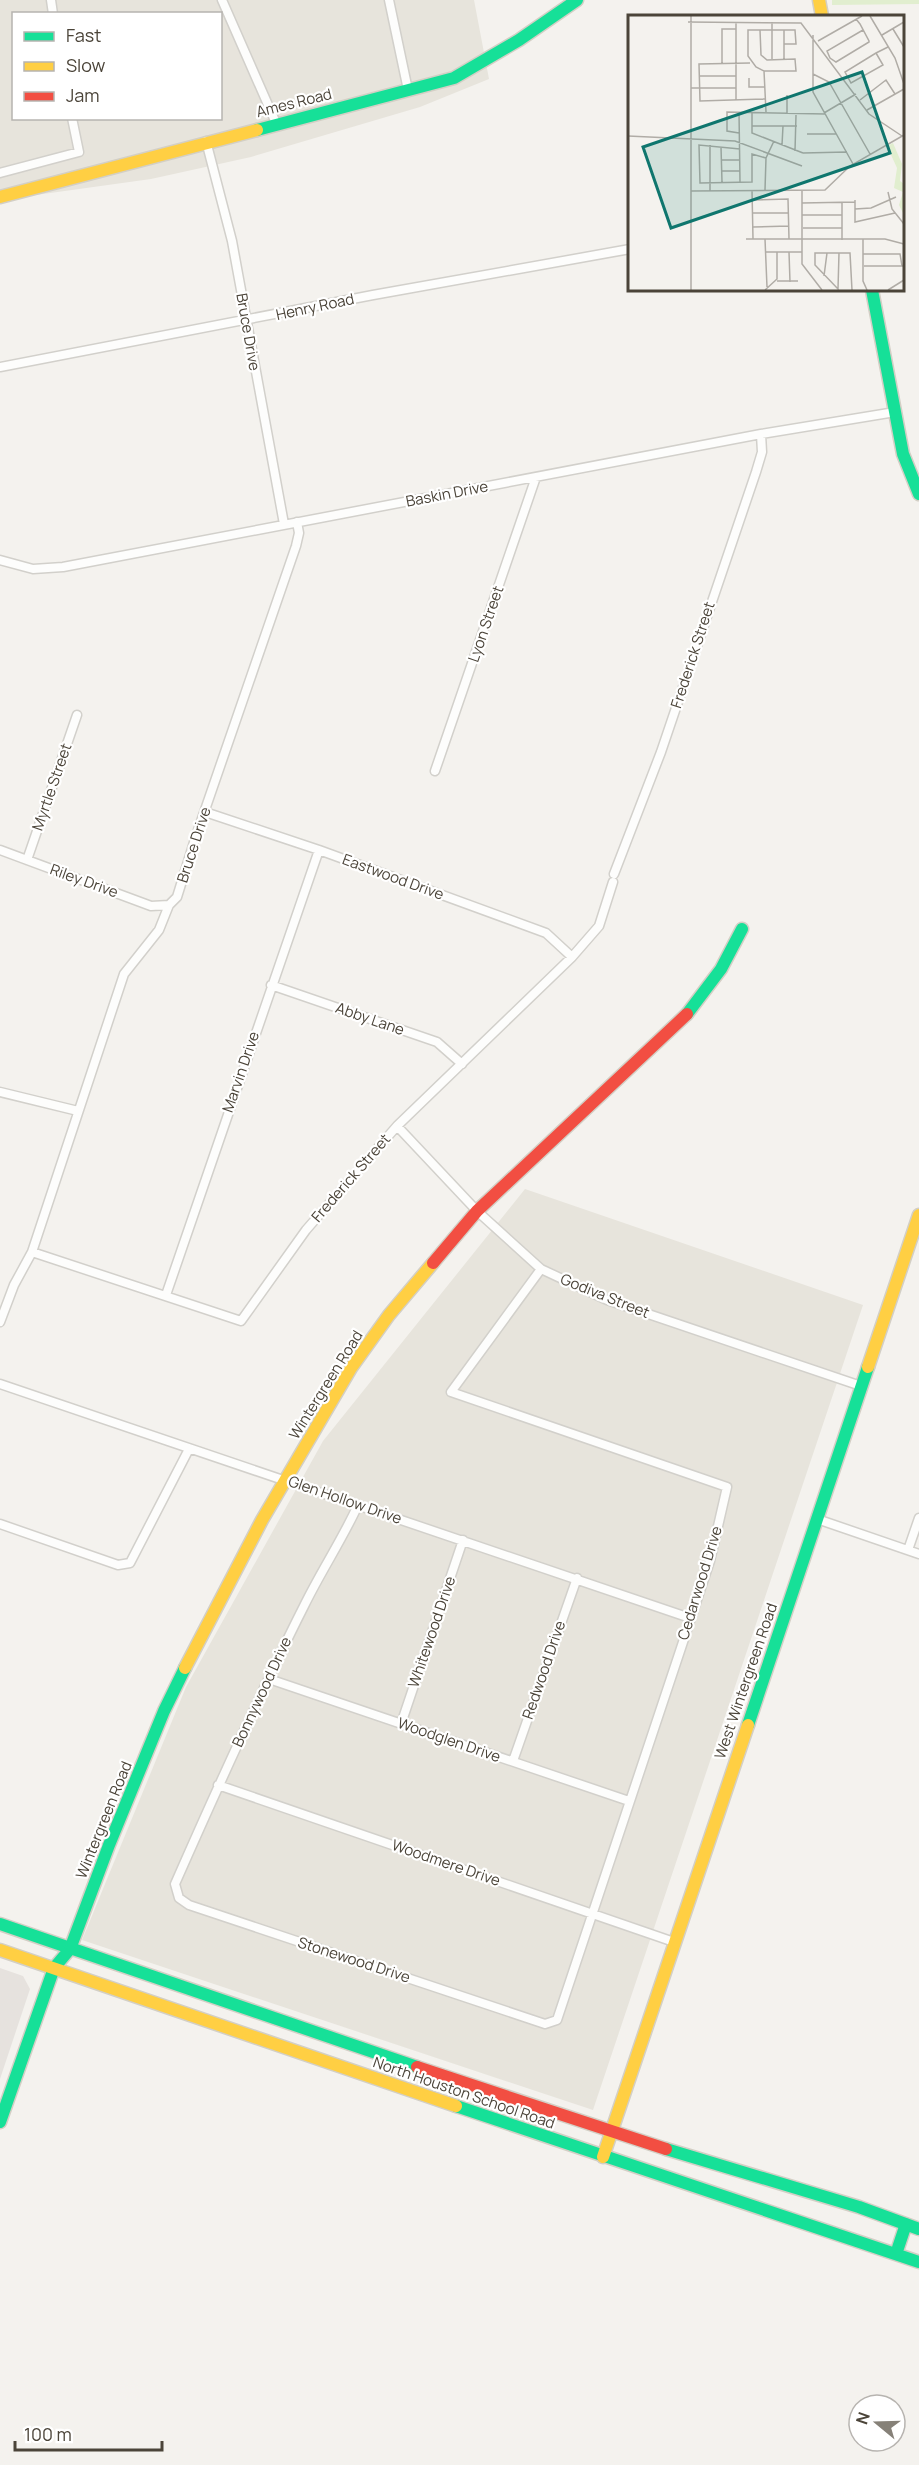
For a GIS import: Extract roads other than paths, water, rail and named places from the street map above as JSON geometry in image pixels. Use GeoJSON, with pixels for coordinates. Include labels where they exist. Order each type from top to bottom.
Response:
{"type":"FeatureCollection","features":[{"type":"Feature","properties":{"kind":"main road","name":"Ames Road"},"geometry":{"type":"LineString","coordinates":[[0,197],[150,159],[206,141],[454,78],[519,40],[577,0]]}},
{"type":"Feature","properties":{"kind":"main road"},"geometry":{"type":"LineString","coordinates":[[819,0],[822,15]]}},
{"type":"Feature","properties":{"kind":"main road"},"geometry":{"type":"LineString","coordinates":[[872,291],[903,454],[919,494]]}},
{"type":"Feature","properties":{"kind":"main road","name":"Wintergreen Road"},"geometry":{"type":"LineString","coordinates":[[70,1949],[165,1711],[212,1615],[351,1368],[389,1316],[477,1212],[686,1016],[721,969],[742,929]]}},
{"type":"Feature","properties":{"kind":"main road","name":"West Wintergreen Road"},"geometry":{"type":"LineString","coordinates":[[603,2157],[919,1215]]}},
{"type":"Feature","properties":{"kind":"main road","name":"North Houston School Road"},"geometry":{"type":"LineString","coordinates":[[0,1924],[611,2132],[859,2207],[919,2229]]}},
{"type":"Feature","properties":{"kind":"main road"},"geometry":{"type":"LineString","coordinates":[[0,2122],[54,1968],[70,1949]]}},
{"type":"Feature","properties":{"kind":"main road","name":"North Houston School Road"},"geometry":{"type":"LineString","coordinates":[[0,1950],[603,2157],[919,2262]]}},
{"type":"Feature","properties":{"kind":"main road"},"geometry":{"type":"LineString","coordinates":[[896,2254],[906,2224]]}},
{"type":"Feature","properties":{"kind":"street"},"geometry":{"type":"LineString","coordinates":[[222,0],[276,123]]}},
{"type":"Feature","properties":{"kind":"street"},"geometry":{"type":"LineString","coordinates":[[389,0],[408,90]]}},
{"type":"Feature","properties":{"kind":"street"},"geometry":{"type":"LineString","coordinates":[[0,173],[78,152],[72,120]]}},
{"type":"Feature","properties":{"kind":"street","name":"Bruce Drive"},"geometry":{"type":"LineString","coordinates":[[206,141],[232,241],[284,524]]}},
{"type":"Feature","properties":{"kind":"street","name":"Henry Road"},"geometry":{"type":"LineString","coordinates":[[0,367],[373,295],[628,249]]}},
{"type":"Feature","properties":{"kind":"street","name":"Baskin Drive"},"geometry":{"type":"LineString","coordinates":[[0,560],[33,569],[63,567],[761,434],[895,412]]}},
{"type":"Feature","properties":{"kind":"street","name":"Frederick Street"},"geometry":{"type":"LineString","coordinates":[[32,1252],[241,1321],[306,1230],[397,1126],[572,957],[599,926],[756,472],[762,452],[761,434]]}},
{"type":"Feature","properties":{"kind":"street","name":"Lyon Street"},"geometry":{"type":"LineString","coordinates":[[435,771],[536,477]]}},
{"type":"Feature","properties":{"kind":"street","name":"Bruce Drive"},"geometry":{"type":"LineString","coordinates":[[0,1322],[15,1284],[32,1252],[124,974],[159,930],[169,905],[177,897],[296,546],[297,522]]}},
{"type":"Feature","properties":{"kind":"street","name":"Myrtle Street"},"geometry":{"type":"LineString","coordinates":[[27,860],[77,715]]}},
{"type":"Feature","properties":{"kind":"street","name":"Eastwood Drive"},"geometry":{"type":"LineString","coordinates":[[205,812],[319,850],[546,933],[572,957]]}},
{"type":"Feature","properties":{"kind":"street","name":"Riley Drive"},"geometry":{"type":"LineString","coordinates":[[0,850],[151,906],[169,905]]}},
{"type":"Feature","properties":{"kind":"street","name":"Marvin Drive"},"geometry":{"type":"LineString","coordinates":[[166,1295],[319,850]]}},
{"type":"Feature","properties":{"kind":"street","name":"Abby Lane"},"geometry":{"type":"LineString","coordinates":[[271,985],[437,1042],[462,1064]]}},
{"type":"Feature","properties":{"kind":"street"},"geometry":{"type":"LineString","coordinates":[[0,1092],[78,1112]]}},
{"type":"Feature","properties":{"kind":"street","name":"Godiva Street"},"geometry":{"type":"LineString","coordinates":[[397,1126],[477,1212],[541,1269],[607,1300],[861,1386]]}},
{"type":"Feature","properties":{"kind":"street","name":"Cedarwood Drive"},"geometry":{"type":"LineString","coordinates":[[541,1269],[451,1392],[727,1487],[710,1561],[557,2020],[545,2024]]}},
{"type":"Feature","properties":{"kind":"street","name":"Glen Hollow Drive"},"geometry":{"type":"LineString","coordinates":[[0,1384],[690,1618]]}},
{"type":"Feature","properties":{"kind":"street"},"geometry":{"type":"LineString","coordinates":[[0,1524],[118,1565],[126,1565],[130,1563],[189,1449]]}},
{"type":"Feature","properties":{"kind":"street","name":"Bonnywood Drive"},"geometry":{"type":"LineString","coordinates":[[175,1884],[218,1785],[309,1596],[358,1505]]}},
{"type":"Feature","properties":{"kind":"street"},"geometry":{"type":"LineString","coordinates":[[908,1550],[919,1518]]}},
{"type":"Feature","properties":{"kind":"street"},"geometry":{"type":"LineString","coordinates":[[817,1520],[919,1554]]}},
{"type":"Feature","properties":{"kind":"street","name":"Whitewood Drive"},"geometry":{"type":"LineString","coordinates":[[401,1724],[463,1540]]}},
{"type":"Feature","properties":{"kind":"street","name":"Redwood Drive"},"geometry":{"type":"LineString","coordinates":[[513,1761],[577,1578]]}},
{"type":"Feature","properties":{"kind":"street","name":"Woodglen Drive"},"geometry":{"type":"LineString","coordinates":[[269,1679],[629,1801]]}},
{"type":"Feature","properties":{"kind":"street","name":"Woodmere Drive"},"geometry":{"type":"LineString","coordinates":[[218,1785],[674,1942]]}},
{"type":"Feature","properties":{"kind":"street","name":"Stonewood Drive"},"geometry":{"type":"LineString","coordinates":[[175,1884],[179,1898],[189,1905],[545,2024]]}}]}
